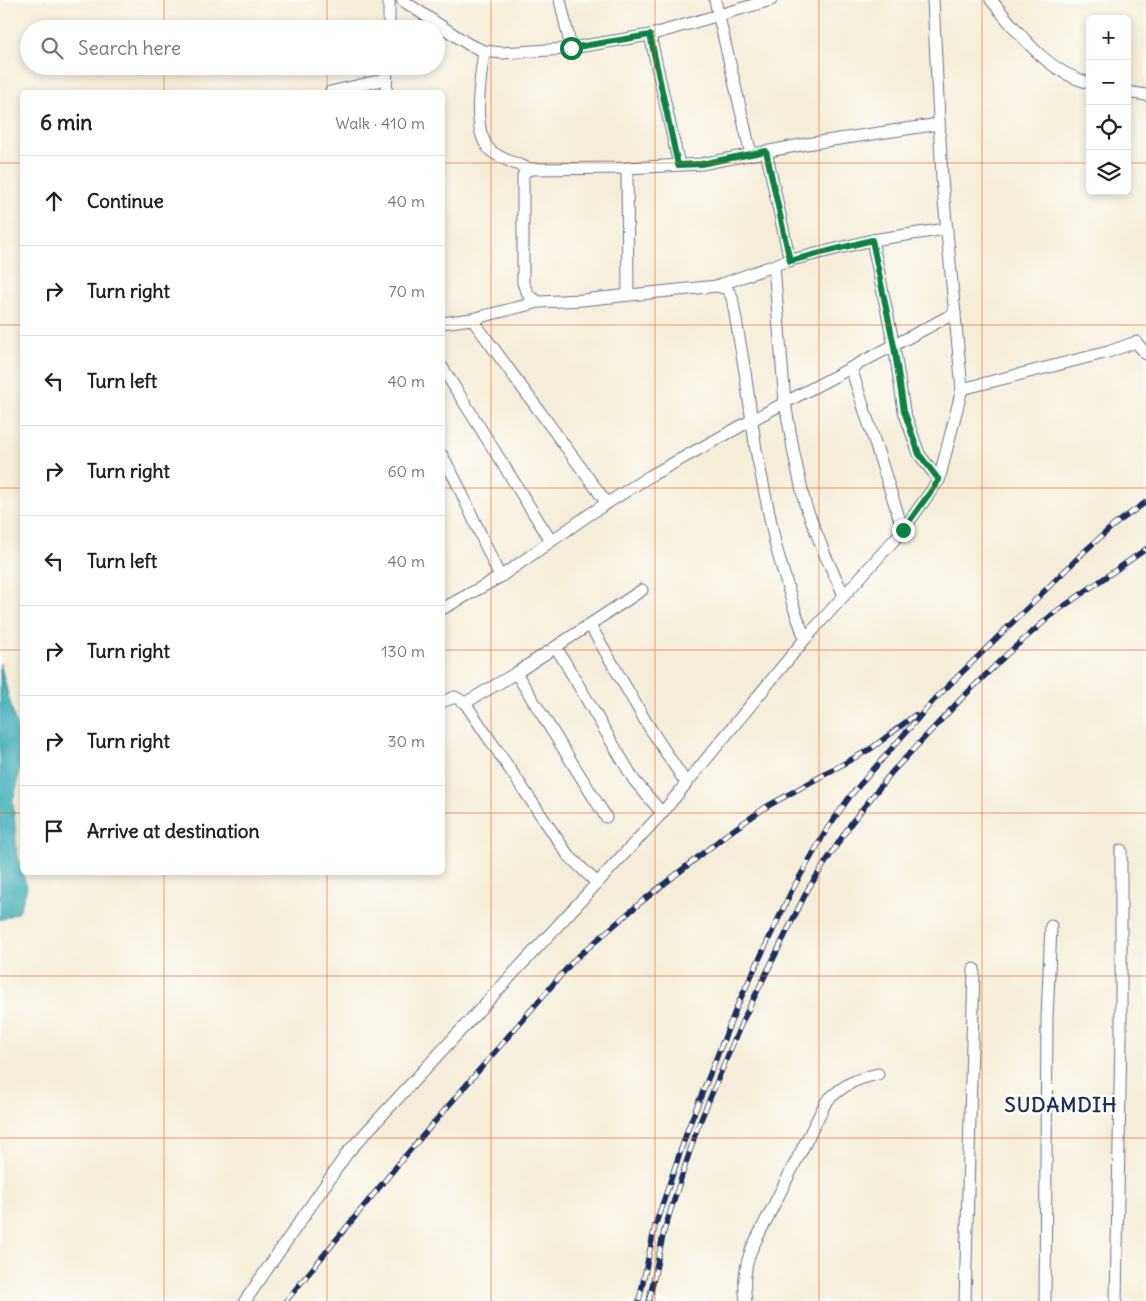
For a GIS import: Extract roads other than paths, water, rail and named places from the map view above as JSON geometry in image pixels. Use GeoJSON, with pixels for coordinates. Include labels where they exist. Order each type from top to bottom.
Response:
{"type":"FeatureCollection","features":[{"type":"Feature","properties":{"kind":"street"},"geometry":{"type":"LineString","coordinates":[[389,0],[389,20]]}},
{"type":"Feature","properties":{"kind":"street"},"geometry":{"type":"LineString","coordinates":[[402,0],[432,20]]}},
{"type":"Feature","properties":{"kind":"street"},"geometry":{"type":"LineString","coordinates":[[560,0],[571,48]]}},
{"type":"Feature","properties":{"kind":"street"},"geometry":{"type":"LineString","coordinates":[[715,0],[751,154]]}},
{"type":"Feature","properties":{"kind":"street"},"geometry":{"type":"LineString","coordinates":[[445,29],[468,44],[484,51],[502,53],[533,52],[571,48],[650,35],[771,0]]}},
{"type":"Feature","properties":{"kind":"street"},"geometry":{"type":"LineString","coordinates":[[245,1301],[348,1152],[662,813],[805,639],[903,530],[939,480],[962,389],[946,229],[933,0]]}},
{"type":"Feature","properties":{"kind":"street"},"geometry":{"type":"LineString","coordinates":[[991,0],[1024,40],[1053,65],[1086,82]]}},
{"type":"Feature","properties":{"kind":"street"},"geometry":{"type":"LineString","coordinates":[[650,35],[678,165]]}},
{"type":"Feature","properties":{"kind":"street"},"geometry":{"type":"LineString","coordinates":[[484,51],[479,98],[479,124],[484,141],[491,151],[503,159],[530,169],[627,168],[701,164],[766,151],[939,124]]}},
{"type":"Feature","properties":{"kind":"street"},"geometry":{"type":"LineString","coordinates":[[386,75],[386,90]]}},
{"type":"Feature","properties":{"kind":"street"},"geometry":{"type":"LineString","coordinates":[[339,90],[386,80]]}},
{"type":"Feature","properties":{"kind":"street"},"geometry":{"type":"LineString","coordinates":[[1131,93],[1146,95]]}},
{"type":"Feature","properties":{"kind":"street"},"geometry":{"type":"LineString","coordinates":[[766,151],[790,261]]}},
{"type":"Feature","properties":{"kind":"street"},"geometry":{"type":"LineString","coordinates":[[627,168],[628,295]]}},
{"type":"Feature","properties":{"kind":"street"},"geometry":{"type":"LineString","coordinates":[[530,169],[523,176],[523,284],[529,296],[539,302]]}},
{"type":"Feature","properties":{"kind":"street"},"geometry":{"type":"LineString","coordinates":[[445,323],[472,319],[539,302],[582,300],[717,286],[790,261],[872,240],[946,229]]}},
{"type":"Feature","properties":{"kind":"street"},"geometry":{"type":"LineString","coordinates":[[872,240],[894,346],[904,411],[919,454],[939,480]]}},
{"type":"Feature","properties":{"kind":"street"},"geometry":{"type":"LineString","coordinates":[[774,266],[785,403],[805,504],[844,596]]}},
{"type":"Feature","properties":{"kind":"street"},"geometry":{"type":"LineString","coordinates":[[717,286],[727,289],[732,297],[756,450],[776,547],[805,639]]}},
{"type":"Feature","properties":{"kind":"street"},"geometry":{"type":"LineString","coordinates":[[445,607],[500,577],[606,502],[650,476],[955,313]]}},
{"type":"Feature","properties":{"kind":"street"},"geometry":{"type":"LineString","coordinates":[[472,319],[606,502]]}},
{"type":"Feature","properties":{"kind":"street"},"geometry":{"type":"LineString","coordinates":[[962,389],[1108,352],[1136,342],[1146,336]]}},
{"type":"Feature","properties":{"kind":"street"},"geometry":{"type":"LineString","coordinates":[[1136,342],[1146,354]]}},
{"type":"Feature","properties":{"kind":"street"},"geometry":{"type":"LineString","coordinates":[[851,368],[903,530]]}},
{"type":"Feature","properties":{"kind":"street"},"geometry":{"type":"LineString","coordinates":[[445,372],[551,541]]}},
{"type":"Feature","properties":{"kind":"street"},"geometry":{"type":"LineString","coordinates":[[445,461],[500,577]]}},
{"type":"Feature","properties":{"kind":"street"},"geometry":{"type":"LineString","coordinates":[[465,702],[516,673],[642,590]]}},
{"type":"Feature","properties":{"kind":"street"},"geometry":{"type":"LineString","coordinates":[[590,624],[646,722],[686,783]]}},
{"type":"Feature","properties":{"kind":"street"},"geometry":{"type":"LineString","coordinates":[[556,647],[634,780],[662,813]]}},
{"type":"Feature","properties":{"kind":"street"},"geometry":{"type":"LineString","coordinates":[[516,673],[606,817]]}},
{"type":"Feature","properties":{"kind":"street"},"geometry":{"type":"LineString","coordinates":[[445,701],[455,697],[465,702],[530,802],[568,855],[597,883]]}},
{"type":"Feature","properties":{"kind":"street"},"geometry":{"type":"LineString","coordinates":[[1116,1301],[1121,850]]}},
{"type":"Feature","properties":{"kind":"street"},"geometry":{"type":"LineString","coordinates":[[1045,1301],[1047,1018],[1051,926]]}},
{"type":"Feature","properties":{"kind":"street"},"geometry":{"type":"LineString","coordinates":[[965,1301],[974,969]]}},
{"type":"Feature","properties":{"kind":"street"},"geometry":{"type":"LineString","coordinates":[[746,1301],[743,1282],[746,1264],[752,1248],[826,1102],[838,1090],[856,1079],[878,1074]]}},
{"type":"Feature","properties":{"kind":"water"},"geometry":{"type":"Polygon","coordinates":[[[0,663],[20,740],[20,763],[13,800],[20,875],[23,875],[27,888],[19,912],[0,920],[0,663]]]}},
{"type":"Feature","properties":{"kind":"railway"},"geometry":{"type":"LineString","coordinates":[[639,1301],[655,1226],[689,1126],[738,1004],[791,892],[827,829],[851,795],[934,700],[1086,550],[1114,525],[1146,502]]}},
{"type":"Feature","properties":{"kind":"railway"},"geometry":{"type":"LineString","coordinates":[[649,1301],[664,1231],[697,1129],[742,1022],[808,889],[852,822],[892,772],[961,699],[1007,654],[1054,613],[1146,549]]}},
{"type":"Feature","properties":{"kind":"railway"},"geometry":{"type":"LineString","coordinates":[[286,1301],[400,1162],[574,960],[640,903],[726,835],[766,807],[872,748],[915,715]]}},
{"type":"Feature","properties":{"kind":"district","name":"SUDAMDIH"},"geometry":{"type":"Point","coordinates":[1061,1105]}}]}
